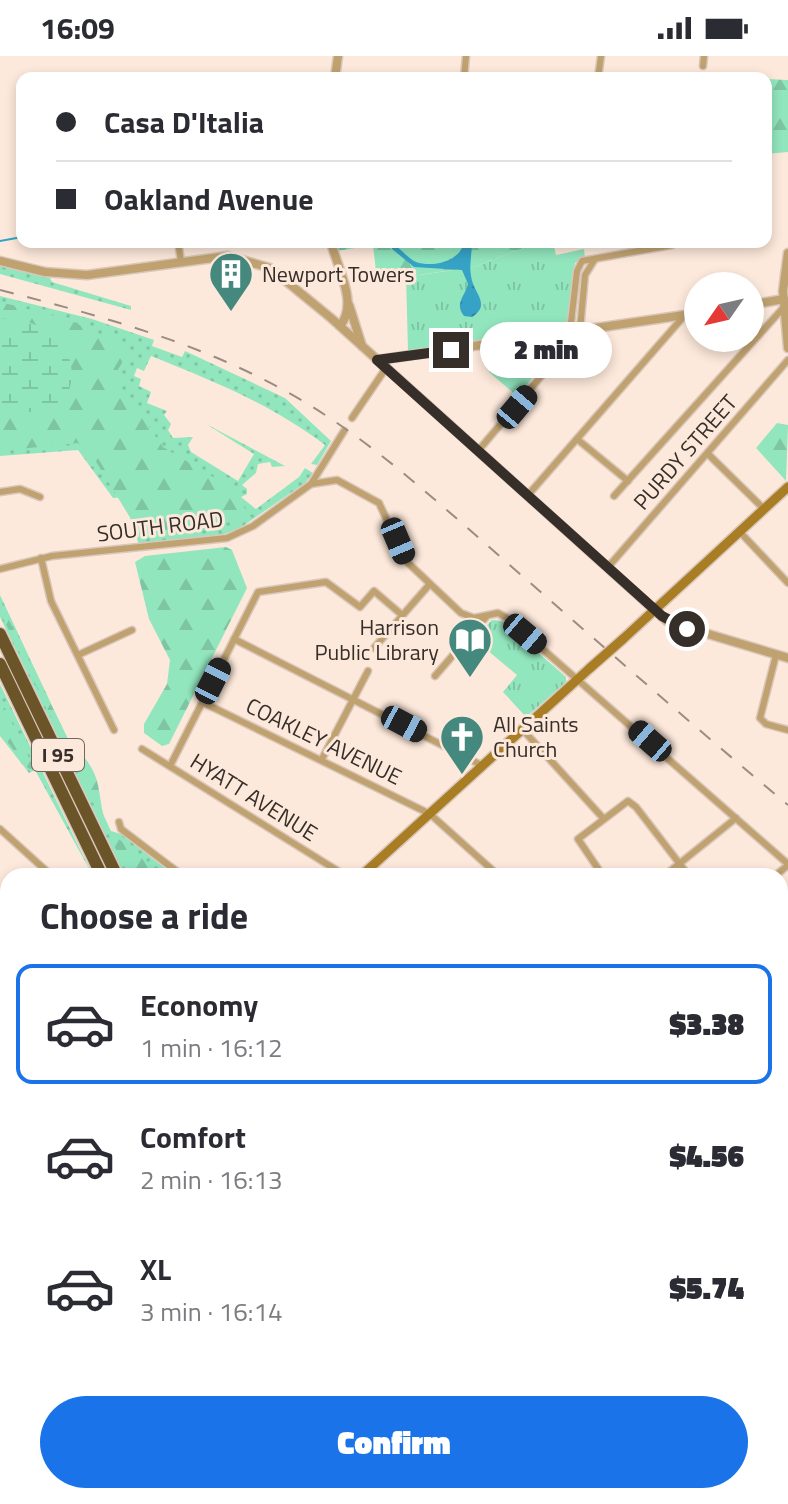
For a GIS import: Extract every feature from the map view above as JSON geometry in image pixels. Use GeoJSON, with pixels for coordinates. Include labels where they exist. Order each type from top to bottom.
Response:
{"type":"FeatureCollection","features":[{"type":"Feature","properties":{"kind":"highway","name":"I 95"},"geometry":{"type":"LineString","coordinates":[[0,634],[113,868]]}},
{"type":"Feature","properties":{"kind":"highway","name":"I 95"},"geometry":{"type":"LineString","coordinates":[[0,664],[98,868]]}},
{"type":"Feature","properties":{"kind":"main road"},"geometry":{"type":"LineString","coordinates":[[370,868],[788,487]]}},
{"type":"Feature","properties":{"kind":"street"},"geometry":{"type":"LineString","coordinates":[[703,66],[704,56]]}},
{"type":"Feature","properties":{"kind":"street"},"geometry":{"type":"LineString","coordinates":[[179,248],[181,261]]}},
{"type":"Feature","properties":{"kind":"street"},"geometry":{"type":"LineString","coordinates":[[333,248],[362,347]]}},
{"type":"Feature","properties":{"kind":"street"},"geometry":{"type":"LineString","coordinates":[[478,451],[575,330],[591,259],[642,248]]}},
{"type":"Feature","properties":{"kind":"street"},"geometry":{"type":"LineString","coordinates":[[788,253],[785,302],[788,348]]}},
{"type":"Feature","properties":{"kind":"street"},"geometry":{"type":"LineString","coordinates":[[0,261],[45,272],[87,275],[228,256],[257,262],[285,277],[668,622],[788,658]]}},
{"type":"Feature","properties":{"kind":"street"},"geometry":{"type":"LineString","coordinates":[[340,326],[347,315],[348,301]]}},
{"type":"Feature","properties":{"kind":"street"},"geometry":{"type":"LineString","coordinates":[[764,304],[785,302]]}},
{"type":"Feature","properties":{"kind":"street"},"geometry":{"type":"LineString","coordinates":[[614,496],[785,302]]}},
{"type":"Feature","properties":{"kind":"street"},"geometry":{"type":"LineString","coordinates":[[377,360],[684,316]]}},
{"type":"Feature","properties":{"kind":"street"},"geometry":{"type":"LineString","coordinates":[[528,495],[684,316]]}},
{"type":"Feature","properties":{"kind":"street","name":"PURDY STREET"},"geometry":{"type":"LineString","coordinates":[[609,566],[788,360]]}},
{"type":"Feature","properties":{"kind":"street"},"geometry":{"type":"LineString","coordinates":[[352,418],[386,368]]}},
{"type":"Feature","properties":{"kind":"street"},"geometry":{"type":"LineString","coordinates":[[311,484],[344,431]]}},
{"type":"Feature","properties":{"kind":"street"},"geometry":{"type":"LineString","coordinates":[[577,439],[628,481]]}},
{"type":"Feature","properties":{"kind":"street"},"geometry":{"type":"LineString","coordinates":[[708,454],[764,509]]}},
{"type":"Feature","properties":{"kind":"street"},"geometry":{"type":"LineString","coordinates":[[311,484],[337,480],[379,503],[406,561],[429,585],[465,616],[474,618],[498,613],[507,618],[788,865]]}},
{"type":"Feature","properties":{"kind":"street","name":"SOUTH ROAD"},"geometry":{"type":"LineString","coordinates":[[0,569],[41,558],[227,538],[253,526],[311,484]]}},
{"type":"Feature","properties":{"kind":"street"},"geometry":{"type":"LineString","coordinates":[[0,492],[20,489],[40,497]]}},
{"type":"Feature","properties":{"kind":"street"},"geometry":{"type":"LineString","coordinates":[[739,531],[788,583]]}},
{"type":"Feature","properties":{"kind":"street"},"geometry":{"type":"LineString","coordinates":[[41,558],[49,594],[114,730]]}},
{"type":"Feature","properties":{"kind":"street"},"geometry":{"type":"LineString","coordinates":[[170,766],[256,593],[326,582],[360,607],[374,591],[402,615]]}},
{"type":"Feature","properties":{"kind":"street"},"geometry":{"type":"LineString","coordinates":[[374,648],[429,585]]}},
{"type":"Feature","properties":{"kind":"street"},"geometry":{"type":"LineString","coordinates":[[435,676],[489,614]]}},
{"type":"Feature","properties":{"kind":"street"},"geometry":{"type":"LineString","coordinates":[[78,655],[132,630]]}},
{"type":"Feature","properties":{"kind":"street"},"geometry":{"type":"LineString","coordinates":[[234,639],[483,766]]}},
{"type":"Feature","properties":{"kind":"street"},"geometry":{"type":"LineString","coordinates":[[776,655],[759,713],[761,722],[788,730]]}},
{"type":"Feature","properties":{"kind":"street"},"geometry":{"type":"LineString","coordinates":[[322,759],[368,671]]}},
{"type":"Feature","properties":{"kind":"street","name":"COAKLEY AVENUE"},"geometry":{"type":"LineString","coordinates":[[202,702],[430,814],[490,868]]}},
{"type":"Feature","properties":{"kind":"street"},"geometry":{"type":"LineString","coordinates":[[523,730],[603,818]]}},
{"type":"Feature","properties":{"kind":"street","name":"HYATT AVENUE"},"geometry":{"type":"LineString","coordinates":[[142,749],[333,868]]}},
{"type":"Feature","properties":{"kind":"street"},"geometry":{"type":"LineString","coordinates":[[597,868],[578,839],[626,802],[636,807],[682,868]]}},
{"type":"Feature","properties":{"kind":"street"},"geometry":{"type":"LineString","coordinates":[[674,868],[736,818]]}},
{"type":"Feature","properties":{"kind":"street"},"geometry":{"type":"LineString","coordinates":[[119,822],[121,829],[172,868]]}},
{"type":"Feature","properties":{"kind":"street"},"geometry":{"type":"LineString","coordinates":[[0,829],[43,868]]}},
{"type":"Feature","properties":{"kind":"green space"},"geometry":{"type":"Polygon","coordinates":[[[772,79],[788,80],[788,152],[772,153],[772,79]]]}},
{"type":"Feature","properties":{"kind":"green space"},"geometry":{"type":"Polygon","coordinates":[[[373,248],[523,248],[474,267],[377,281],[373,248]]]}},
{"type":"Feature","properties":{"kind":"green space"},"geometry":{"type":"Polygon","coordinates":[[[523,248],[554,248],[556,255],[584,249],[585,257],[575,263],[567,326],[408,351],[406,277],[474,267],[523,248]]]}},
{"type":"Feature","properties":{"kind":"green space"},"geometry":{"type":"Polygon","coordinates":[[[0,266],[50,278],[52,282],[131,306],[131,310],[0,274],[0,266]]]}},
{"type":"Feature","properties":{"kind":"green space"},"geometry":{"type":"Polygon","coordinates":[[[0,296],[92,319],[154,340],[152,346],[182,357],[185,351],[285,398],[331,441],[317,465],[311,464],[325,445],[305,431],[241,394],[151,356],[144,371],[137,368],[134,376],[141,379],[139,386],[151,392],[147,403],[167,411],[164,415],[171,424],[168,430],[173,438],[193,437],[188,445],[191,452],[238,481],[254,454],[206,424],[285,466],[272,467],[270,462],[258,464],[256,473],[242,485],[247,489],[247,494],[241,497],[256,509],[299,477],[305,468],[313,473],[305,483],[240,528],[219,536],[139,545],[124,497],[113,498],[78,450],[0,456],[0,296]]]}},
{"type":"Feature","properties":{"kind":"green space"},"geometry":{"type":"Polygon","coordinates":[[[0,302],[67,319],[125,346],[127,355],[117,371],[120,386],[163,447],[233,489],[246,510],[238,520],[151,539],[140,534],[92,455],[78,443],[0,451],[0,419],[28,412],[57,412],[42,328],[0,318],[0,302]]]}},
{"type":"Feature","properties":{"kind":"green space"},"geometry":{"type":"Polygon","coordinates":[[[0,318],[38,326],[62,345],[68,356],[72,378],[57,412],[28,412],[0,419],[0,318]]]}},
{"type":"Feature","properties":{"kind":"green space"},"geometry":{"type":"Polygon","coordinates":[[[566,339],[517,396],[489,372],[495,365],[489,350],[566,339]]]}},
{"type":"Feature","properties":{"kind":"green space"},"geometry":{"type":"Polygon","coordinates":[[[777,423],[788,425],[786,481],[756,448],[777,423]]]}},
{"type":"Feature","properties":{"kind":"green space"},"geometry":{"type":"Polygon","coordinates":[[[226,547],[232,550],[247,588],[169,744],[162,746],[144,733],[144,724],[167,684],[170,660],[149,619],[135,562],[145,556],[226,547]]]}},
{"type":"Feature","properties":{"kind":"green space"},"geometry":{"type":"Polygon","coordinates":[[[0,595],[111,831],[121,834],[165,868],[121,868],[0,617],[0,595]]]}},
{"type":"Feature","properties":{"kind":"green space"},"geometry":{"type":"Polygon","coordinates":[[[0,602],[70,743],[95,776],[109,831],[154,868],[125,868],[0,612],[0,602]]]}},
{"type":"Feature","properties":{"kind":"green space"},"geometry":{"type":"Polygon","coordinates":[[[492,620],[502,621],[566,677],[566,682],[526,717],[503,692],[517,675],[474,639],[492,620]]]}},
{"type":"Feature","properties":{"kind":"green space"},"geometry":{"type":"Polygon","coordinates":[[[0,684],[89,868],[35,770],[29,773],[0,736],[0,684]]]}},
{"type":"Feature","properties":{"kind":"green space"},"geometry":{"type":"Polygon","coordinates":[[[0,698],[34,768],[29,769],[0,733],[0,698]]]}},
{"type":"Feature","properties":{"kind":"water"},"geometry":{"type":"Polygon","coordinates":[[[392,248],[398,248],[423,264],[445,261],[462,249],[471,248],[472,282],[481,303],[481,308],[472,317],[464,316],[460,308],[468,284],[462,270],[414,267],[392,248]]]}},
{"type":"Feature","properties":{"kind":"waterway"},"geometry":{"type":"LineString","coordinates":[[0,241],[16,238]]}},
{"type":"Feature","properties":{"kind":"railway"},"geometry":{"type":"LineString","coordinates":[[0,290],[184,345],[255,375],[318,411],[374,450],[427,493],[788,805]]}},
{"type":"Feature","properties":{"kind":"place","name":"Newport Towers"},"geometry":{"type":"Point","coordinates":[231,313]}},
{"type":"Feature","properties":{"kind":"place","name":"Harrison Public Library"},"geometry":{"type":"Point","coordinates":[470,679]}},
{"type":"Feature","properties":{"kind":"place","name":"All Saints Church"},"geometry":{"type":"Point","coordinates":[462,776]}},
{"type":"Feature","properties":{"kind":"route"},"geometry":{"type":"LineString","coordinates":[[451,350],[377,360],[640,593],[668,622],[687,629]]}}]}
